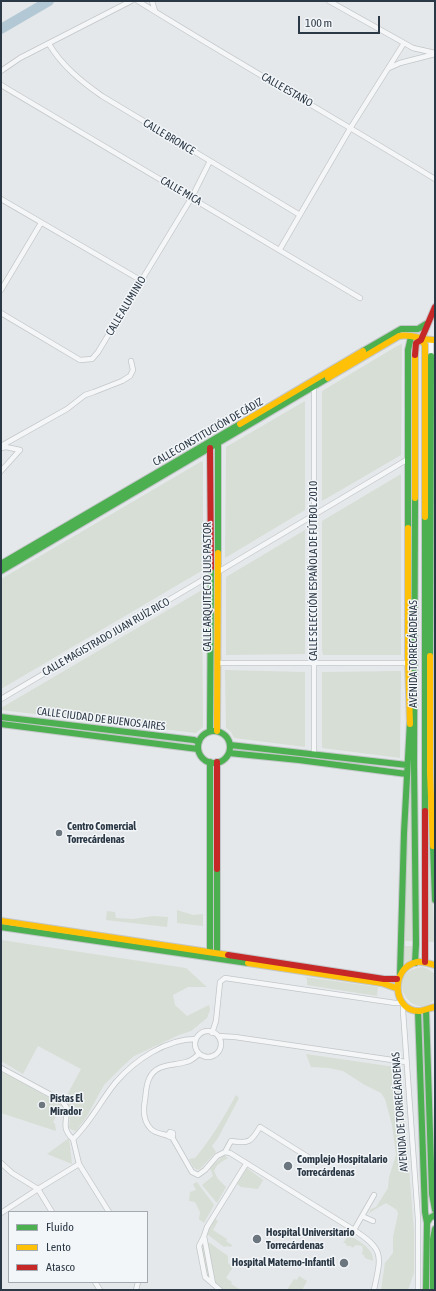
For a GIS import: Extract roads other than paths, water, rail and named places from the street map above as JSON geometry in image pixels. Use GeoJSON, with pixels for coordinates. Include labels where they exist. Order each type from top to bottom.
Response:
{"type":"FeatureCollection","features":[{"type":"Feature","properties":{"kind":"street"},"geometry":{"type":"LineString","coordinates":[[1,71],[20,58],[132,1]]}},
{"type":"Feature","properties":{"kind":"street","name":"CALLE ESTAÑO"},"geometry":{"type":"LineString","coordinates":[[138,1],[216,49],[351,127],[435,179]]}},
{"type":"Feature","properties":{"kind":"street"},"geometry":{"type":"LineString","coordinates":[[152,1],[155,11]]}},
{"type":"Feature","properties":{"kind":"street"},"geometry":{"type":"LineString","coordinates":[[329,1],[413,48],[435,54]]}},
{"type":"Feature","properties":{"kind":"street"},"geometry":{"type":"LineString","coordinates":[[280,249],[351,127],[404,43]]}},
{"type":"Feature","properties":{"kind":"street","name":"CALLE BRONCE"},"geometry":{"type":"LineString","coordinates":[[49,44],[55,55],[86,85],[102,96],[210,162],[300,214]]}},
{"type":"Feature","properties":{"kind":"street"},"geometry":{"type":"LineString","coordinates":[[388,69],[400,63],[435,54]]}},
{"type":"Feature","properties":{"kind":"street","name":"CALLE MICA"},"geometry":{"type":"LineString","coordinates":[[1,85],[280,249],[360,298]]}},
{"type":"Feature","properties":{"kind":"street","name":"CALLE ALUMINIO"},"geometry":{"type":"LineString","coordinates":[[1,313],[80,360],[92,359],[98,352],[192,197],[210,162]]}},
{"type":"Feature","properties":{"kind":"street"},"geometry":{"type":"LineString","coordinates":[[1,199],[142,280]]}},
{"type":"Feature","properties":{"kind":"street"},"geometry":{"type":"LineString","coordinates":[[1,290],[41,223]]}},
{"type":"Feature","properties":{"kind":"street"},"geometry":{"type":"LineString","coordinates":[[433,341],[421,343],[426,324],[435,307]]}},
{"type":"Feature","properties":{"kind":"street","name":"CALLE CONSTITUCIÓN DE CÁDIZ"},"geometry":{"type":"LineString","coordinates":[[1,564],[401,329],[418,330],[426,324]]}},
{"type":"Feature","properties":{"kind":"street","name":"CALLE CONSTITUCIÓN DE CÁDIZ"},"geometry":{"type":"LineString","coordinates":[[1,570],[314,388],[399,336],[403,335],[411,337],[421,343]]}},
{"type":"Feature","properties":{"kind":"street","name":"AVENIDA TORRECÁRDENAS"},"geometry":{"type":"LineString","coordinates":[[410,724],[408,663],[408,350],[411,337]]}},
{"type":"Feature","properties":{"kind":"street","name":"AVENIDA TORRECÁRDENAS"},"geometry":{"type":"LineString","coordinates":[[433,341],[430,356],[433,453],[432,773],[435,900]]}},
{"type":"Feature","properties":{"kind":"street","name":"AVENIDA TORRECÁRDENAS"},"geometry":{"type":"LineString","coordinates":[[415,963],[415,348],[421,343]]}},
{"type":"Feature","properties":{"kind":"street","name":"AVENIDA TORRECÁRDENAS"},"geometry":{"type":"LineString","coordinates":[[421,343],[424,590],[425,962]]}},
{"type":"Feature","properties":{"kind":"street"},"geometry":{"type":"LineString","coordinates":[[1,447],[67,409],[85,395],[130,376],[132,370],[131,360]]}},
{"type":"Feature","properties":{"kind":"street","name":"CALLE SELECCIÓN ESPAÑOLA DE FÚTBOL 2010"},"geometry":{"type":"LineString","coordinates":[[314,388],[314,755]]}},
{"type":"Feature","properties":{"kind":"street","name":"CALLE ARQUITECTO LUIS PASTOR"},"geometry":{"type":"LineString","coordinates":[[217,731],[218,444]]}},
{"type":"Feature","properties":{"kind":"street"},"geometry":{"type":"LineString","coordinates":[[1,447],[20,450],[1,471]]}},
{"type":"Feature","properties":{"kind":"street","name":"CALLE ARQUITECTO LUIS PASTOR"},"geometry":{"type":"LineString","coordinates":[[210,448],[210,731]]}},
{"type":"Feature","properties":{"kind":"street"},"geometry":{"type":"LineString","coordinates":[[218,572],[408,459]]}},
{"type":"Feature","properties":{"kind":"street","name":"CALLE MAGISTRADO JUAN RUÍZ RICO"},"geometry":{"type":"LineString","coordinates":[[1,699],[211,576]]}},
{"type":"Feature","properties":{"kind":"street"},"geometry":{"type":"LineString","coordinates":[[218,663],[408,663]]}},
{"type":"Feature","properties":{"kind":"street","name":"AVENIDA TORRECÁRDENAS"},"geometry":{"type":"LineString","coordinates":[[396,988],[401,967],[406,774],[414,669]]}},
{"type":"Feature","properties":{"kind":"street","name":"CALLE CIUDAD DE BUENOS AIRES"},"geometry":{"type":"LineString","coordinates":[[1,717],[194,740],[199,742]]}},
{"type":"Feature","properties":{"kind":"street","name":"CALLE CIUDAD DE BUENOS AIRES"},"geometry":{"type":"LineString","coordinates":[[1,724],[198,749]]}},
{"type":"Feature","properties":{"kind":"street"},"geometry":{"type":"LineString","coordinates":[[210,731],[217,731],[226,736],[230,745],[229,753],[222,760],[210,762],[202,757],[198,749],[199,742],[201,737],[210,731]]}},
{"type":"Feature","properties":{"kind":"street"},"geometry":{"type":"LineString","coordinates":[[230,745],[407,765]]}},
{"type":"Feature","properties":{"kind":"street"},"geometry":{"type":"LineString","coordinates":[[229,753],[299,760],[406,774]]}},
{"type":"Feature","properties":{"kind":"street"},"geometry":{"type":"LineString","coordinates":[[210,762],[210,953]]}},
{"type":"Feature","properties":{"kind":"street"},"geometry":{"type":"LineString","coordinates":[[217,762],[217,954]]}},
{"type":"Feature","properties":{"kind":"street"},"geometry":{"type":"LineString","coordinates":[[1,921],[384,979],[398,977],[406,967],[415,963],[425,962],[435,965]]}},
{"type":"Feature","properties":{"kind":"street"},"geometry":{"type":"LineString","coordinates":[[1,926],[390,985],[396,988],[398,996],[404,1004],[410,1008],[418,1011],[435,1007]]}},
{"type":"Feature","properties":{"kind":"street"},"geometry":{"type":"LineString","coordinates":[[212,1033],[216,1021],[220,982],[223,978],[404,1004]]}},
{"type":"Feature","properties":{"kind":"street","name":"AVENIDA DE TORRECÁRDENAS"},"geometry":{"type":"LineString","coordinates":[[404,1004],[403,1011],[406,1062],[418,1219],[418,1290]]}},
{"type":"Feature","properties":{"kind":"street"},"geometry":{"type":"LineString","coordinates":[[426,1010],[432,1194],[434,1214],[433,1290]]}},
{"type":"Feature","properties":{"kind":"street","name":"AVENIDA DE TORRECÁRDENAS"},"geometry":{"type":"LineString","coordinates":[[418,1011],[425,1212],[427,1223],[426,1290]]}},
{"type":"Feature","properties":{"kind":"street"},"geometry":{"type":"LineString","coordinates":[[73,1139],[88,1122],[117,1081],[138,1062],[174,1042],[196,1039],[203,1033],[212,1033],[218,1036],[236,1037],[406,1062]]}},
{"type":"Feature","properties":{"kind":"street"},"geometry":{"type":"LineString","coordinates":[[196,1039],[196,1048],[199,1054],[209,1057],[217,1053],[220,1048],[221,1044],[218,1036]]}},
{"type":"Feature","properties":{"kind":"street"},"geometry":{"type":"LineString","coordinates":[[199,1054],[187,1062],[169,1065],[158,1069],[152,1074],[148,1080],[144,1107],[144,1116],[150,1129],[161,1135],[170,1136],[192,1172],[198,1175],[205,1170],[217,1156],[225,1152],[231,1141],[250,1141],[260,1127],[308,1157]]}},
{"type":"Feature","properties":{"kind":"street"},"geometry":{"type":"LineString","coordinates":[[1,1068],[62,1101],[67,1108],[65,1129],[73,1139],[79,1164],[108,1211]]}},
{"type":"Feature","properties":{"kind":"street"},"geometry":{"type":"LineString","coordinates":[[225,1152],[230,1153],[354,1230],[372,1243],[379,1255],[379,1264],[374,1290]]}},
{"type":"Feature","properties":{"kind":"street"},"geometry":{"type":"LineString","coordinates":[[1,1163],[12,1173],[38,1189],[51,1211]]}},
{"type":"Feature","properties":{"kind":"street"},"geometry":{"type":"LineString","coordinates":[[1,1214],[79,1164]]}},
{"type":"Feature","properties":{"kind":"street"},"geometry":{"type":"LineString","coordinates":[[220,1290],[205,1278],[199,1246],[207,1227],[246,1164]]}},
{"type":"Feature","properties":{"kind":"street"},"geometry":{"type":"LineString","coordinates":[[354,1230],[374,1195]]}},
{"type":"Feature","properties":{"kind":"street"},"geometry":{"type":"LineString","coordinates":[[427,1223],[434,1214]]}},
{"type":"Feature","properties":{"kind":"street"},"geometry":{"type":"LineString","coordinates":[[362,1216],[374,1221]]}},
{"type":"Feature","properties":{"kind":"street"},"geometry":{"type":"LineString","coordinates":[[434,1239],[435,1229]]}},
{"type":"Feature","properties":{"kind":"street"},"geometry":{"type":"LineString","coordinates":[[204,1236],[213,1284]]}},
{"type":"Feature","properties":{"kind":"waterway"},"geometry":{"type":"LineString","coordinates":[[1,29],[49,1]]}},
{"type":"Feature","properties":{"kind":"place","name":"Centro Comercial Torrecárdenas"},"geometry":{"type":"Point","coordinates":[59,833]}},
{"type":"Feature","properties":{"kind":"place","name":"Pistas El Mirador"},"geometry":{"type":"Point","coordinates":[42,1105]}},
{"type":"Feature","properties":{"kind":"place","name":"Complejo Hospitalario Torrecárdenas"},"geometry":{"type":"Point","coordinates":[288,1166]}},
{"type":"Feature","properties":{"kind":"place","name":"Hospital Universitario Torrecárdenas"},"geometry":{"type":"Point","coordinates":[257,1239]}},
{"type":"Feature","properties":{"kind":"place","name":"Hospital Materno-Infantil"},"geometry":{"type":"Point","coordinates":[344,1263]}}]}
